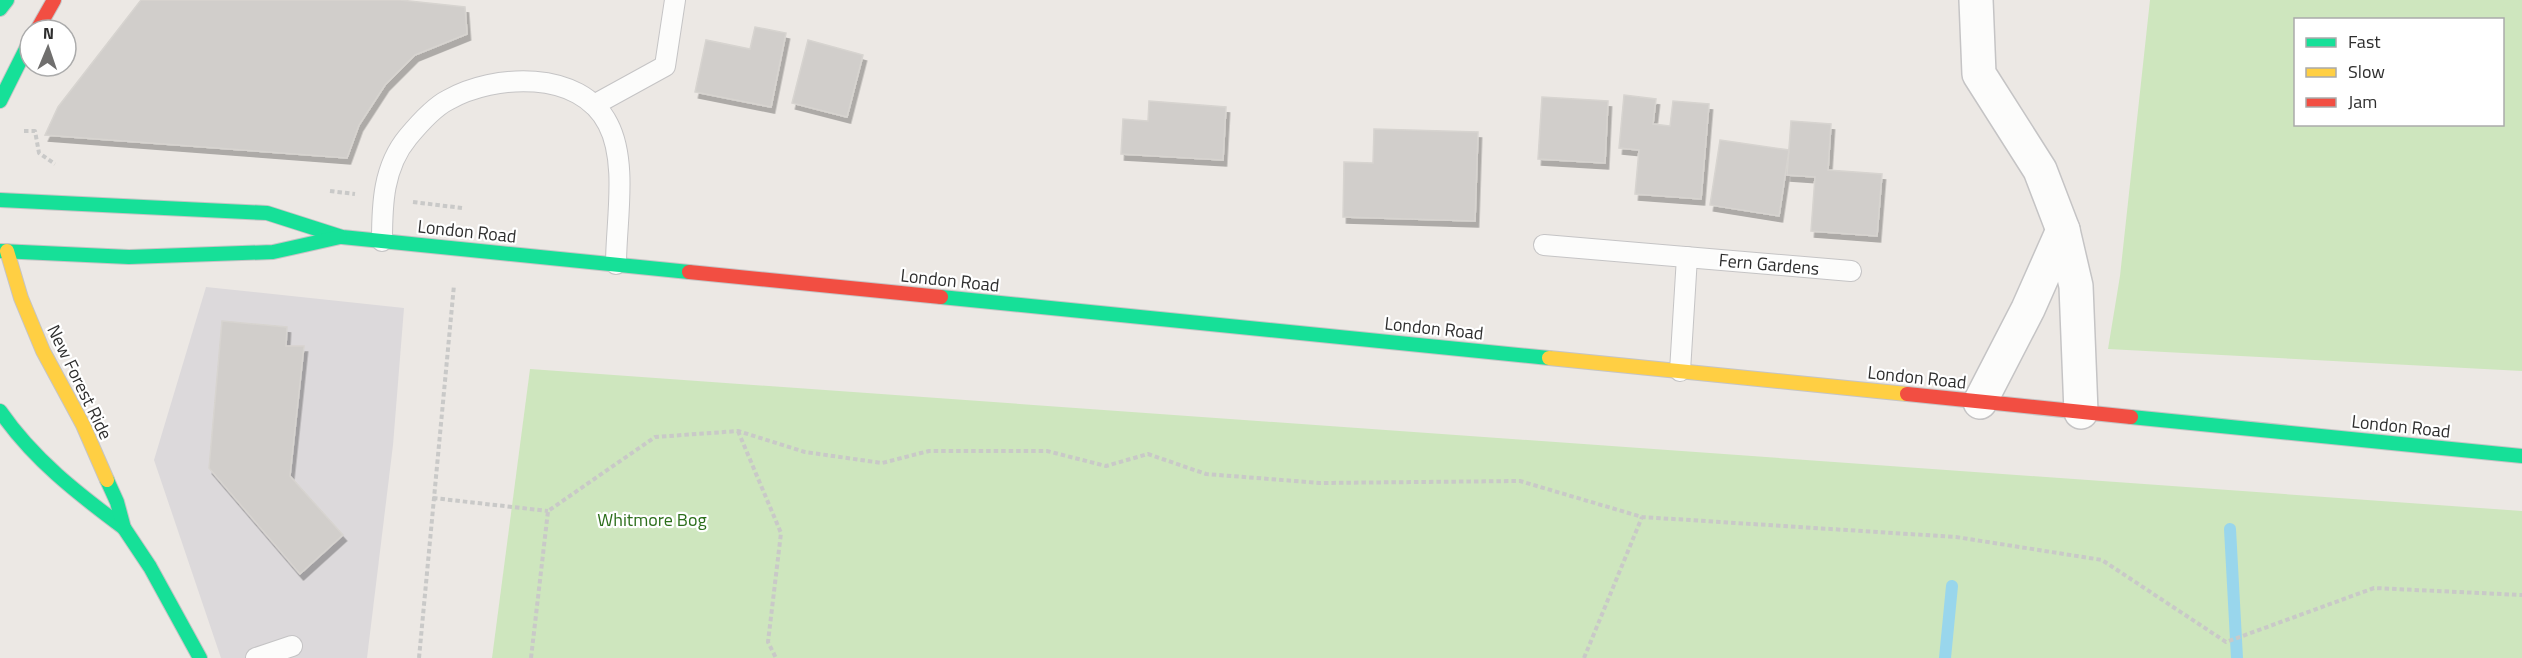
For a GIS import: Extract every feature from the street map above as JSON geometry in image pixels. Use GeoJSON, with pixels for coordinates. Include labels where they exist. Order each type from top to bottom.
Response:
{"type":"FeatureCollection","features":[{"type":"Feature","properties":{"kind":"main road"},"geometry":{"type":"LineString","coordinates":[[0,9],[7,0]]}},
{"type":"Feature","properties":{"kind":"main road"},"geometry":{"type":"LineString","coordinates":[[44,18],[54,0]]}},
{"type":"Feature","properties":{"kind":"main road"},"geometry":{"type":"LineString","coordinates":[[0,101],[18,66]]}},
{"type":"Feature","properties":{"kind":"main road"},"geometry":{"type":"LineString","coordinates":[[0,192],[1,204]]}},
{"type":"Feature","properties":{"kind":"main road","name":"London Road"},"geometry":{"type":"LineString","coordinates":[[1,204],[267,213],[342,237],[2522,456]]}},
{"type":"Feature","properties":{"kind":"main road","name":"London Road"},"geometry":{"type":"LineString","coordinates":[[4,248],[129,257],[273,252],[342,237]]}},
{"type":"Feature","properties":{"kind":"main road","name":"New Forest Ride"},"geometry":{"type":"LineString","coordinates":[[4,248],[21,298],[43,351],[83,425],[117,502],[124,528],[150,567],[200,658]]}},
{"type":"Feature","properties":{"kind":"main road","name":"New Forest Ride"},"geometry":{"type":"LineString","coordinates":[[0,411],[34,454],[70,488],[124,528]]}},
{"type":"Feature","properties":{"kind":"street"},"geometry":{"type":"LineString","coordinates":[[1976,0],[1979,74],[2040,170],[2063,230],[2076,286],[2081,412]]}},
{"type":"Feature","properties":{"kind":"street"},"geometry":{"type":"LineString","coordinates":[[1980,402],[2028,309],[2063,230]]}},
{"type":"Feature","properties":{"kind":"lane"},"geometry":{"type":"LineString","coordinates":[[594,105],[665,66],[675,0]]}},
{"type":"Feature","properties":{"kind":"lane"},"geometry":{"type":"LineString","coordinates":[[382,241],[382,198],[390,167],[407,138],[445,101],[467,90],[510,82],[545,83],[578,93],[594,105],[608,124],[618,157],[616,264]]}},
{"type":"Feature","properties":{"kind":"lane","name":"Fern Gardens"},"geometry":{"type":"LineString","coordinates":[[1544,245],[1851,271]]}},
{"type":"Feature","properties":{"kind":"lane"},"geometry":{"type":"LineString","coordinates":[[1680,371],[1687,257]]}},
{"type":"Feature","properties":{"kind":"lane"},"geometry":{"type":"LineString","coordinates":[[256,658],[292,646]]}},
{"type":"Feature","properties":{"kind":"path"},"geometry":{"type":"LineString","coordinates":[[26,131],[35,131]]}},
{"type":"Feature","properties":{"kind":"path"},"geometry":{"type":"LineString","coordinates":[[419,658],[455,275]]}},
{"type":"Feature","properties":{"kind":"path"},"geometry":{"type":"LineString","coordinates":[[433,498],[548,511],[655,437],[738,431],[805,452],[882,463],[929,451],[1047,451],[1106,466],[1148,454],[1206,474],[1320,483],[1520,481],[1642,517],[1956,537],[2102,560],[2226,642],[2374,588],[2522,596]]}},
{"type":"Feature","properties":{"kind":"path"},"geometry":{"type":"LineString","coordinates":[[738,431],[781,533],[768,642],[776,658]]}},
{"type":"Feature","properties":{"kind":"path"},"geometry":{"type":"LineString","coordinates":[[531,658],[548,511]]}},
{"type":"Feature","properties":{"kind":"path"},"geometry":{"type":"LineString","coordinates":[[1584,658],[1642,517]]}},
{"type":"Feature","properties":{"kind":"shaded area"},"geometry":{"type":"Polygon","coordinates":[[[206,287],[404,308],[393,445],[367,658],[221,658],[154,460],[206,287]]]}},
{"type":"Feature","properties":{"kind":"green space"},"geometry":{"type":"Polygon","coordinates":[[[2150,0],[2522,0],[2522,371],[2108,349],[2120,276],[2150,0]]]}},
{"type":"Feature","properties":{"kind":"green space","name":"Whitmore Bog"},"geometry":{"type":"Polygon","coordinates":[[[530,369],[2522,511],[2522,658],[492,658],[530,369]]]}},
{"type":"Feature","properties":{"kind":"building"},"geometry":{"type":"Polygon","coordinates":[[[141,0],[400,0],[465,7],[467,34],[415,55],[385,85],[359,125],[347,158],[45,135],[58,107],[141,0]]]}},
{"type":"Feature","properties":{"kind":"building"},"geometry":{"type":"Polygon","coordinates":[[[755,27],[786,33],[771,107],[695,92],[706,40],[750,49],[755,27]]]}},
{"type":"Feature","properties":{"kind":"building"},"geometry":{"type":"Polygon","coordinates":[[[808,40],[863,55],[847,117],[792,103],[808,40]]]}},
{"type":"Feature","properties":{"kind":"building"},"geometry":{"type":"Polygon","coordinates":[[[1624,95],[1656,99],[1653,124],[1670,126],[1673,101],[1709,104],[1701,199],[1635,194],[1639,150],[1619,148],[1624,95]]]}},
{"type":"Feature","properties":{"kind":"building"},"geometry":{"type":"Polygon","coordinates":[[[1542,97],[1608,101],[1605,163],[1538,159],[1542,97]]]}},
{"type":"Feature","properties":{"kind":"building"},"geometry":{"type":"Polygon","coordinates":[[[1149,101],[1226,107],[1223,160],[1121,154],[1123,119],[1148,121],[1149,101]]]}},
{"type":"Feature","properties":{"kind":"building"},"geometry":{"type":"Polygon","coordinates":[[[1791,121],[1831,124],[1828,170],[1882,174],[1877,236],[1811,231],[1815,177],[1787,175],[1791,121]]]}},
{"type":"Feature","properties":{"kind":"building"},"geometry":{"type":"Polygon","coordinates":[[[1374,129],[1478,132],[1475,221],[1343,217],[1344,162],[1373,163],[1374,129]]]}},
{"type":"Feature","properties":{"kind":"building"},"geometry":{"type":"Polygon","coordinates":[[[1720,140],[1789,150],[1779,216],[1710,205],[1720,140]]]}},
{"type":"Feature","properties":{"kind":"building"},"geometry":{"type":"Polygon","coordinates":[[[222,321],[287,327],[286,346],[304,346],[290,476],[343,535],[300,574],[209,468],[222,321]]]}},
{"type":"Feature","properties":{"kind":"waterway"},"geometry":{"type":"LineString","coordinates":[[2230,529],[2237,658]]}},
{"type":"Feature","properties":{"kind":"waterway"},"geometry":{"type":"LineString","coordinates":[[1945,658],[1952,586]]}},
{"type":"Feature","properties":{"kind":"traffic: fast"},"geometry":{"type":"LineString","coordinates":[[0,9],[7,0]]}},
{"type":"Feature","properties":{"kind":"traffic: fast"},"geometry":{"type":"LineString","coordinates":[[0,101],[18,65]]}},
{"type":"Feature","properties":{"kind":"traffic: fast"},"geometry":{"type":"LineString","coordinates":[[0,200],[267,213],[342,237],[689,272]]}},
{"type":"Feature","properties":{"kind":"traffic: fast"},"geometry":{"type":"LineString","coordinates":[[0,251],[129,257],[273,252],[340,237]]}},
{"type":"Feature","properties":{"kind":"traffic: fast"},"geometry":{"type":"LineString","coordinates":[[941,297],[1549,358]]}},
{"type":"Feature","properties":{"kind":"traffic: fast"},"geometry":{"type":"LineString","coordinates":[[0,411],[41,460],[124,528]]}},
{"type":"Feature","properties":{"kind":"traffic: fast"},"geometry":{"type":"LineString","coordinates":[[2131,417],[2522,456]]}},
{"type":"Feature","properties":{"kind":"traffic: fast"},"geometry":{"type":"LineString","coordinates":[[107,480],[117,502],[124,528],[150,567],[200,658]]}},
{"type":"Feature","properties":{"kind":"traffic: slow"},"geometry":{"type":"LineString","coordinates":[[7,251],[21,298],[43,351],[83,425],[107,480]]}},
{"type":"Feature","properties":{"kind":"traffic: slow"},"geometry":{"type":"LineString","coordinates":[[1549,358],[1907,394]]}},
{"type":"Feature","properties":{"kind":"traffic: jam"},"geometry":{"type":"LineString","coordinates":[[44,18],[54,0]]}},
{"type":"Feature","properties":{"kind":"traffic: jam"},"geometry":{"type":"LineString","coordinates":[[689,272],[941,297]]}},
{"type":"Feature","properties":{"kind":"traffic: jam"},"geometry":{"type":"LineString","coordinates":[[1907,394],[2131,417]]}}]}
